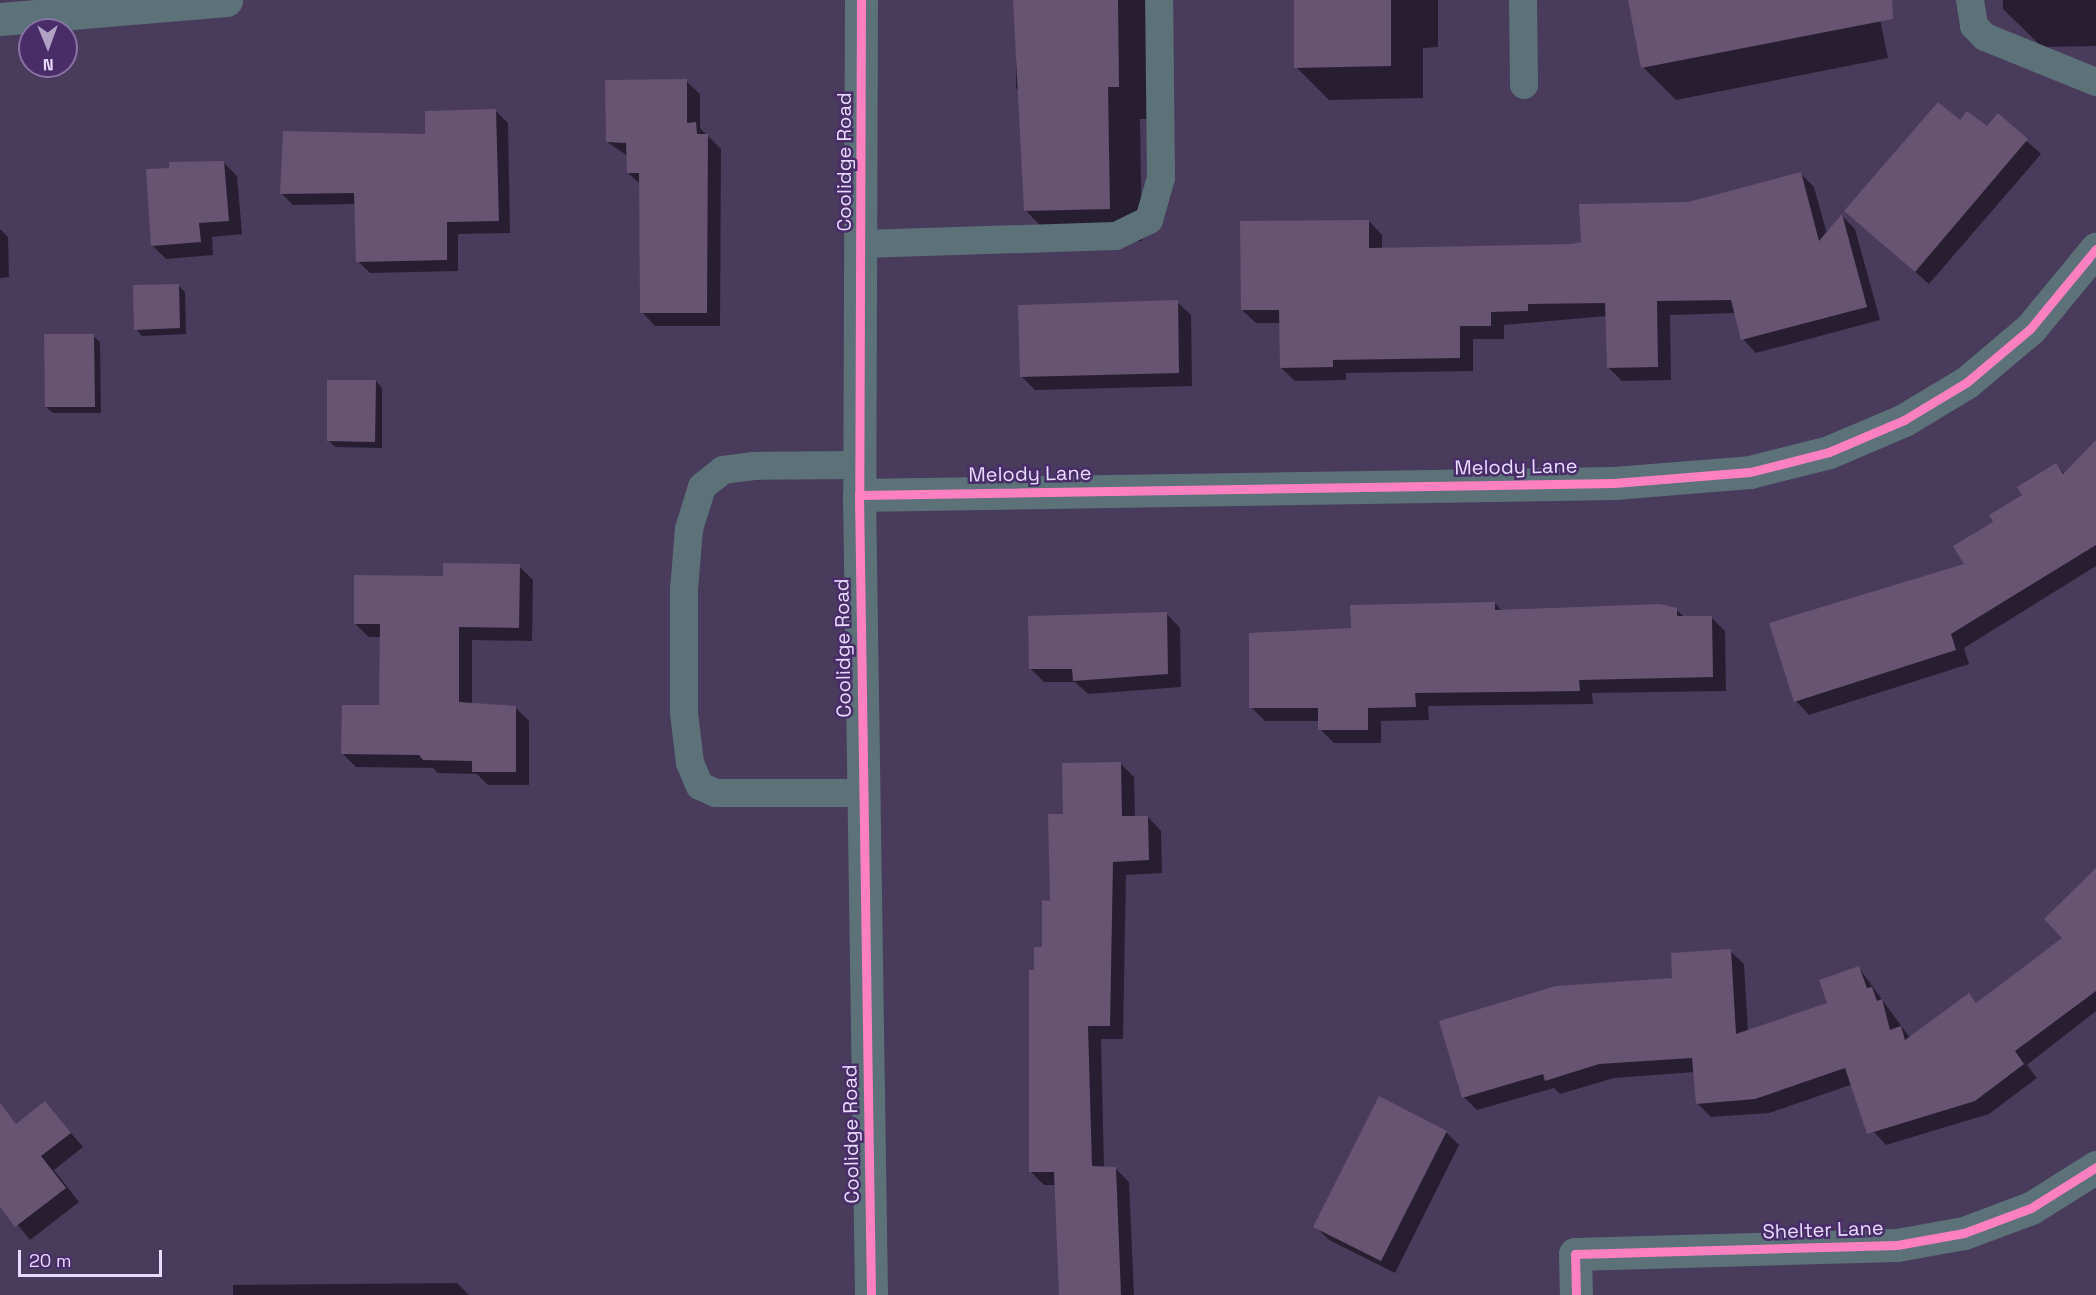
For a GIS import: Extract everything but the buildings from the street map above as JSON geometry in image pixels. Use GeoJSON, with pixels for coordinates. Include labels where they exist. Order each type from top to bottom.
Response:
{"type":"FeatureCollection","features":[{"type":"Feature","properties":{"kind":"street"},"geometry":{"type":"LineString","coordinates":[[0,19],[226,0]]}},
{"type":"Feature","properties":{"kind":"street","name":"Coolidge Road"},"geometry":{"type":"LineString","coordinates":[[861,0],[862,244],[859,480],[871,1295]]}},
{"type":"Feature","properties":{"kind":"street","name":"Melody Lane"},"geometry":{"type":"LineString","coordinates":[[859,480],[1614,483],[1750,472],[1829,452],[1904,420],[1967,382],[2030,329],[2096,249]]}},
{"type":"Feature","properties":{"kind":"street","name":"Shelter Lane"},"geometry":{"type":"LineString","coordinates":[[1576,1295],[1575,1254],[1897,1245],[1964,1233],[2031,1208],[2096,1167]]}},
{"type":"Feature","properties":{"kind":"lane"},"geometry":{"type":"LineString","coordinates":[[862,244],[1116,236],[1149,220],[1161,178],[1159,0]]}},
{"type":"Feature","properties":{"kind":"lane"},"geometry":{"type":"LineString","coordinates":[[1523,0],[1524,85]]}},
{"type":"Feature","properties":{"kind":"lane"},"geometry":{"type":"LineString","coordinates":[[1970,0],[1974,26],[1985,37],[2096,82]]}},
{"type":"Feature","properties":{"kind":"lane"},"geometry":{"type":"LineString","coordinates":[[859,480],[734,469],[702,487],[689,529],[684,590],[684,713],[690,763],[700,786],[716,793],[862,793]]}},
{"type":"Feature","properties":{"kind":"cycle path"},"geometry":{"type":"LineString","coordinates":[[861,0],[859,495],[871,1295]]}},
{"type":"Feature","properties":{"kind":"cycle path"},"geometry":{"type":"LineString","coordinates":[[859,495],[1614,483],[1750,472],[1829,452],[1904,420],[1967,382],[2030,329],[2096,249]]}},
{"type":"Feature","properties":{"kind":"cycle path"},"geometry":{"type":"LineString","coordinates":[[1576,1295],[1575,1254],[1897,1245],[1964,1233],[2031,1208],[2096,1167]]}}]}
